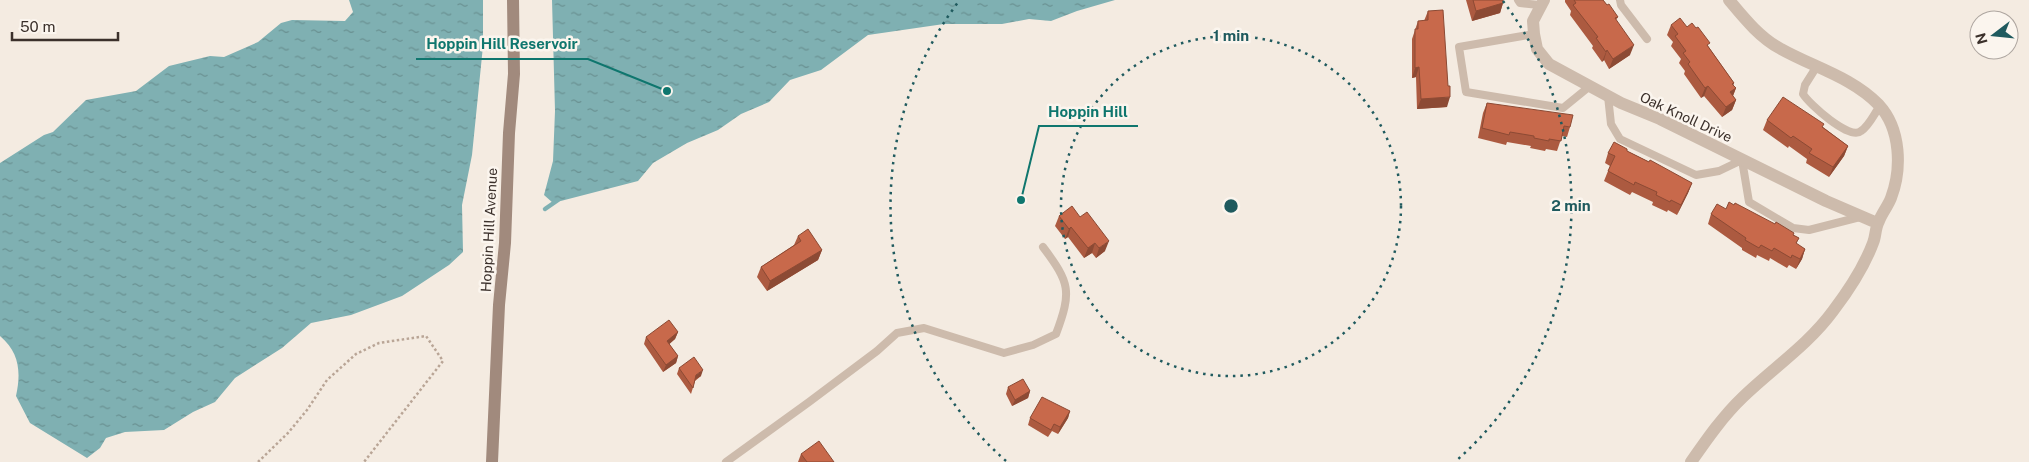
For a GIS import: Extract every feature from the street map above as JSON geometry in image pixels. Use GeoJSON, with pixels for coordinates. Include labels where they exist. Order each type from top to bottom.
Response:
{"type":"FeatureCollection","features":[{"type":"Feature","properties":{"kind":"main road","name":"Hoppin Hill Avenue"},"geometry":{"type":"LineString","coordinates":[[492,462],[509,132],[514,74],[512,0]]}},
{"type":"Feature","properties":{"kind":"street"},"geometry":{"type":"LineString","coordinates":[[1692,462],[1716,427],[1742,397],[1809,338],[1832,312],[1860,271],[1873,243],[1878,223],[1890,200],[1896,183],[1898,167],[1898,151],[1895,136],[1889,120],[1880,106],[1854,86],[1768,41],[1729,0]]}},
{"type":"Feature","properties":{"kind":"street"},"geometry":{"type":"LineString","coordinates":[[1534,34],[1533,21],[1542,3]]}},
{"type":"Feature","properties":{"kind":"street","name":"Oak Knoll Drive"},"geometry":{"type":"LineString","coordinates":[[1534,34],[1537,49],[1549,64],[1608,96],[1878,223]]}},
{"type":"Feature","properties":{"kind":"lane"},"geometry":{"type":"LineString","coordinates":[[1518,0],[1520,3],[1542,3]]}},
{"type":"Feature","properties":{"kind":"lane"},"geometry":{"type":"LineString","coordinates":[[1620,0],[1621,5],[1647,39]]}},
{"type":"Feature","properties":{"kind":"lane"},"geometry":{"type":"LineString","coordinates":[[1534,34],[1459,47],[1466,92],[1563,108],[1590,86]]}},
{"type":"Feature","properties":{"kind":"lane"},"geometry":{"type":"LineString","coordinates":[[1817,66],[1805,85],[1803,94],[1808,103],[1845,130],[1855,134],[1861,132],[1880,106]]}},
{"type":"Feature","properties":{"kind":"lane"},"geometry":{"type":"LineString","coordinates":[[1608,96],[1611,124],[1620,139],[1696,175],[1719,171],[1742,160],[1748,202],[1793,228],[1809,230],[1862,216]]}},
{"type":"Feature","properties":{"kind":"lane"},"geometry":{"type":"LineString","coordinates":[[726,462],[832,385],[897,333],[924,328],[1004,353],[1033,345],[1056,334],[1067,297],[1061,271],[1043,247]]}},
{"type":"Feature","properties":{"kind":"path"},"geometry":{"type":"LineString","coordinates":[[258,462],[288,433],[307,410],[327,380],[356,354],[379,343],[426,336],[443,361],[364,462]]}},
{"type":"Feature","properties":{"kind":"water"},"geometry":{"type":"Polygon","coordinates":[[[349,0],[483,0],[483,46],[472,155],[462,205],[463,252],[449,265],[402,296],[351,315],[311,323],[282,348],[235,378],[215,402],[193,412],[164,430],[125,432],[106,438],[100,448],[87,458],[30,423],[16,396],[18,371],[15,356],[12,349],[0,336],[0,163],[44,135],[53,132],[86,100],[136,91],[169,66],[210,56],[224,57],[258,42],[281,23],[292,20],[345,21],[353,12],[349,0]]]}},
{"type":"Feature","properties":{"kind":"water"},"geometry":{"type":"Polygon","coordinates":[[[552,0],[1115,0],[1051,21],[1029,19],[1002,24],[944,24],[868,35],[821,70],[790,80],[769,102],[741,114],[718,130],[687,143],[653,163],[638,181],[553,203],[544,195],[553,161],[555,111],[552,0]]]}},
{"type":"Feature","properties":{"kind":"building"},"geometry":{"type":"Polygon","coordinates":[[[1473,0],[1503,0],[1503,3],[1476,11],[1473,0]]]}},
{"type":"Feature","properties":{"kind":"building"},"geometry":{"type":"Polygon","coordinates":[[[1574,0],[1603,0],[1607,5],[1609,4],[1618,17],[1615,18],[1634,45],[1613,59],[1573,5],[1576,3],[1574,0]]]}},
{"type":"Feature","properties":{"kind":"building"},"geometry":{"type":"Polygon","coordinates":[[[1443,10],[1450,97],[1421,99],[1419,67],[1415,68],[1415,29],[1418,29],[1418,21],[1428,20],[1428,11],[1443,10]]]}},
{"type":"Feature","properties":{"kind":"building"},"geometry":{"type":"Polygon","coordinates":[[[1680,18],[1687,27],[1692,23],[1696,28],[1698,27],[1710,43],[1707,45],[1734,83],[1732,84],[1736,88],[1730,92],[1736,100],[1726,107],[1708,86],[1705,88],[1688,64],[1690,62],[1683,53],[1686,51],[1675,36],[1678,34],[1671,25],[1680,18]]]}},
{"type":"Feature","properties":{"kind":"building"},"geometry":{"type":"Polygon","coordinates":[[[1783,97],[1824,124],[1822,127],[1848,146],[1833,167],[1809,153],[1812,149],[1793,136],[1791,138],[1767,120],[1783,97]]]}},
{"type":"Feature","properties":{"kind":"building"},"geometry":{"type":"Polygon","coordinates":[[[1487,103],[1573,115],[1570,127],[1564,126],[1561,141],[1549,139],[1549,141],[1534,138],[1534,136],[1510,132],[1509,135],[1482,128],[1487,103]]]}},
{"type":"Feature","properties":{"kind":"building"},"geometry":{"type":"Polygon","coordinates":[[[1614,142],[1627,149],[1627,151],[1649,162],[1650,160],[1692,183],[1681,205],[1671,200],[1670,202],[1656,195],[1657,192],[1635,182],[1634,185],[1608,171],[1615,156],[1608,153],[1614,142]]]}},
{"type":"Feature","properties":{"kind":"building"},"geometry":{"type":"Polygon","coordinates":[[[1729,202],[1734,205],[1735,203],[1775,224],[1776,222],[1794,233],[1793,235],[1799,238],[1796,243],[1805,249],[1800,259],[1792,255],[1791,258],[1774,248],[1772,251],[1761,245],[1759,248],[1745,240],[1746,238],[1711,214],[1717,204],[1726,209],[1729,202]]]}},
{"type":"Feature","properties":{"kind":"building"},"geometry":{"type":"Polygon","coordinates":[[[1072,206],[1080,217],[1087,212],[1109,241],[1099,248],[1095,243],[1088,248],[1071,227],[1069,229],[1059,216],[1072,206]]]}},
{"type":"Feature","properties":{"kind":"building"},"geometry":{"type":"Polygon","coordinates":[[[808,229],[822,250],[770,281],[761,267],[801,241],[798,236],[808,229]]]}},
{"type":"Feature","properties":{"kind":"building"},"geometry":{"type":"Polygon","coordinates":[[[669,320],[678,332],[667,341],[678,356],[666,365],[646,337],[669,320]]]}},
{"type":"Feature","properties":{"kind":"building"},"geometry":{"type":"Polygon","coordinates":[[[694,357],[703,370],[696,375],[693,388],[679,368],[694,357]]]}},
{"type":"Feature","properties":{"kind":"building"},"geometry":{"type":"Polygon","coordinates":[[[1023,379],[1030,391],[1015,400],[1008,387],[1023,379]]]}},
{"type":"Feature","properties":{"kind":"building"},"geometry":{"type":"Polygon","coordinates":[[[1042,397],[1070,411],[1060,427],[1054,424],[1051,430],[1030,418],[1042,397]]]}},
{"type":"Feature","properties":{"kind":"building"},"geometry":{"type":"Polygon","coordinates":[[[819,441],[834,462],[807,462],[801,454],[819,441]]]}},
{"type":"Feature","properties":{"kind":"waterway"},"geometry":{"type":"LineString","coordinates":[[545,209],[558,200]]}},
{"type":"Feature","properties":{"kind":"place","name":"Hoppin Hill Reservoir"},"geometry":{"type":"Point","coordinates":[667,91]}},
{"type":"Feature","properties":{"kind":"place","name":"Hoppin Hill"},"geometry":{"type":"Point","coordinates":[1021,200]}}]}
